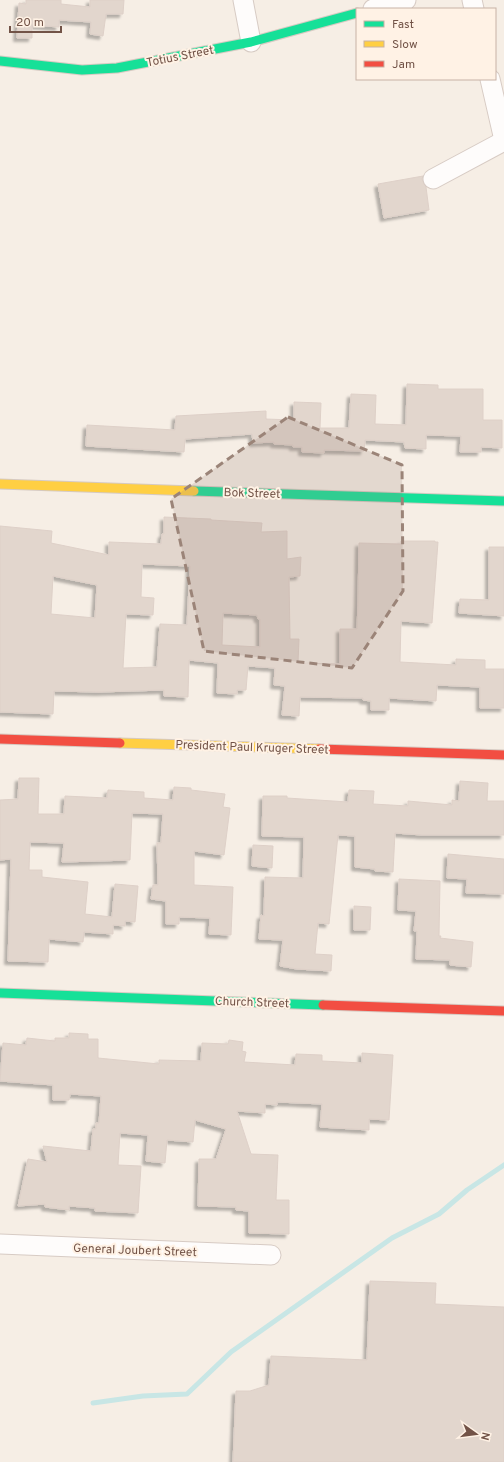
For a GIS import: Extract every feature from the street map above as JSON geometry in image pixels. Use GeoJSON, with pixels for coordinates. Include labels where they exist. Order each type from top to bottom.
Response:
{"type":"FeatureCollection","features":[{"type":"Feature","properties":{"kind":"street"},"geometry":{"type":"LineString","coordinates":[[242,0],[251,42]]}},
{"type":"Feature","properties":{"kind":"street"},"geometry":{"type":"LineString","coordinates":[[377,8],[406,0]]}},
{"type":"Feature","properties":{"kind":"street","name":"Totius Street"},"geometry":{"type":"LineString","coordinates":[[0,61],[82,70],[117,68],[251,42],[356,13]]}},
{"type":"Feature","properties":{"kind":"street"},"geometry":{"type":"LineString","coordinates":[[433,178],[504,140],[490,80]]}},
{"type":"Feature","properties":{"kind":"street","name":"Bok Street"},"geometry":{"type":"LineString","coordinates":[[0,484],[504,501]]}},
{"type":"Feature","properties":{"kind":"street","name":"President Paul Kruger Street"},"geometry":{"type":"LineString","coordinates":[[0,739],[504,755]]}},
{"type":"Feature","properties":{"kind":"street","name":"Church Street"},"geometry":{"type":"LineString","coordinates":[[0,993],[504,1011]]}},
{"type":"Feature","properties":{"kind":"street","name":"General Joubert Street"},"geometry":{"type":"LineString","coordinates":[[0,1244],[271,1255]]}},
{"type":"Feature","properties":{"kind":"highlighted area"},"geometry":{"type":"Polygon","coordinates":[[[288,417],[402,465],[403,591],[352,668],[204,651],[171,499],[288,417]]]}},
{"type":"Feature","properties":{"kind":"building"},"geometry":{"type":"Polygon","coordinates":[[[26,0],[61,0],[61,4],[90,7],[90,0],[124,0],[123,14],[106,14],[103,36],[90,34],[91,22],[59,20],[59,27],[32,25],[32,38],[17,38],[19,3],[26,4],[26,0]]]}},
{"type":"Feature","properties":{"kind":"building"},"geometry":{"type":"Polygon","coordinates":[[[423,176],[422,179],[426,187],[429,210],[384,218],[378,184],[423,176]]]}},
{"type":"Feature","properties":{"kind":"building"},"geometry":{"type":"Polygon","coordinates":[[[407,384],[438,385],[438,389],[483,389],[483,420],[502,420],[502,448],[481,447],[481,452],[460,452],[461,436],[426,435],[426,449],[405,448],[404,442],[365,440],[364,451],[324,450],[324,453],[302,452],[302,447],[293,447],[293,445],[274,444],[274,442],[253,443],[252,434],[185,439],[184,452],[86,446],[87,425],[175,430],[176,416],[266,411],[266,419],[294,420],[294,402],[321,403],[320,428],[349,428],[351,394],[376,395],[375,424],[406,425],[407,384]]]}},
{"type":"Feature","properties":{"kind":"building"},"geometry":{"type":"Polygon","coordinates":[[[164,517],[262,523],[261,532],[287,531],[287,559],[301,557],[300,576],[289,577],[290,639],[299,639],[298,663],[340,664],[340,629],[357,629],[359,543],[401,544],[401,541],[438,542],[432,623],[401,621],[400,662],[456,665],[456,659],[485,660],[485,669],[504,669],[504,708],[480,708],[480,687],[437,685],[436,701],[389,698],[389,710],[371,710],[371,701],[363,700],[363,698],[300,697],[299,716],[282,715],[285,686],[274,685],[275,668],[248,666],[246,690],[237,690],[237,694],[217,693],[218,663],[189,660],[188,697],[164,696],[164,690],[99,692],[54,691],[53,714],[0,712],[0,526],[52,531],[51,543],[109,555],[109,542],[161,544],[162,534],[164,534],[164,517]],[[142,564],[141,597],[154,598],[153,615],[126,614],[123,668],[157,667],[160,624],[187,625],[190,566],[142,564]],[[53,576],[51,614],[95,618],[97,585],[53,576]],[[223,613],[222,645],[260,647],[260,619],[258,619],[257,615],[223,613]]]}},
{"type":"Feature","properties":{"kind":"building"},"geometry":{"type":"Polygon","coordinates":[[[489,547],[504,547],[504,616],[459,613],[460,599],[489,600],[489,547]]]}},
{"type":"Feature","properties":{"kind":"building"},"geometry":{"type":"Polygon","coordinates":[[[19,778],[39,778],[38,814],[64,814],[65,796],[107,798],[108,790],[144,792],[144,798],[173,800],[174,787],[191,788],[191,790],[225,794],[223,807],[230,808],[224,855],[194,851],[194,885],[233,887],[231,935],[209,934],[210,918],[179,917],[179,924],[166,924],[166,901],[151,899],[153,885],[158,885],[157,843],[161,843],[163,814],[132,813],[130,860],[62,862],[64,843],[30,842],[29,870],[42,870],[42,877],[88,882],[85,914],[112,917],[115,884],[138,886],[135,922],[125,921],[125,926],[113,925],[113,934],[84,932],[83,942],[49,939],[48,962],[8,961],[11,859],[0,860],[0,800],[18,799],[19,778]]]}},
{"type":"Feature","properties":{"kind":"building"},"geometry":{"type":"Polygon","coordinates":[[[460,781],[488,783],[487,801],[504,801],[504,835],[422,835],[395,833],[393,872],[375,871],[375,869],[355,867],[355,836],[338,835],[329,924],[318,923],[315,954],[332,955],[331,971],[297,969],[280,966],[283,940],[259,939],[261,915],[264,916],[265,877],[303,878],[304,837],[262,836],[263,796],[287,796],[287,798],[348,802],[349,790],[374,791],[373,804],[408,806],[408,801],[452,805],[452,800],[459,801],[460,781]]]}},
{"type":"Feature","properties":{"kind":"building"},"geometry":{"type":"Polygon","coordinates":[[[253,845],[273,846],[272,868],[252,866],[253,845]]]}},
{"type":"Feature","properties":{"kind":"building"},"geometry":{"type":"Polygon","coordinates":[[[448,854],[504,859],[504,894],[466,893],[467,879],[447,878],[448,854]]]}},
{"type":"Feature","properties":{"kind":"building"},"geometry":{"type":"Polygon","coordinates":[[[399,879],[440,881],[439,936],[441,936],[440,938],[473,942],[471,967],[450,965],[450,960],[416,959],[417,931],[414,931],[416,911],[398,910],[399,879]]]}},
{"type":"Feature","properties":{"kind":"building"},"geometry":{"type":"Polygon","coordinates":[[[354,906],[371,907],[370,930],[354,930],[354,906]]]}},
{"type":"Feature","properties":{"kind":"building"},"geometry":{"type":"Polygon","coordinates":[[[69,1033],[88,1034],[88,1039],[98,1039],[98,1058],[159,1064],[159,1060],[201,1061],[202,1043],[228,1044],[229,1040],[243,1042],[242,1051],[246,1052],[244,1062],[295,1065],[296,1054],[322,1055],[322,1061],[362,1063],[362,1053],[393,1055],[389,1120],[369,1119],[369,1130],[320,1127],[322,1104],[277,1102],[277,1105],[265,1104],[265,1113],[237,1111],[251,1154],[278,1155],[276,1200],[289,1200],[289,1234],[249,1233],[249,1211],[236,1210],[236,1207],[198,1206],[199,1159],[216,1159],[226,1129],[195,1120],[193,1142],[167,1140],[165,1163],[146,1161],[148,1135],[120,1133],[118,1165],[141,1166],[138,1213],[95,1211],[95,1208],[69,1206],[69,1210],[45,1207],[45,1204],[18,1206],[28,1159],[47,1162],[43,1146],[91,1151],[93,1129],[96,1129],[96,1123],[99,1123],[101,1096],[70,1094],[69,1100],[53,1100],[53,1085],[0,1081],[3,1043],[26,1045],[27,1038],[55,1041],[55,1038],[69,1038],[69,1033]]]}},
{"type":"Feature","properties":{"kind":"building"},"geometry":{"type":"Polygon","coordinates":[[[370,1281],[436,1283],[435,1304],[504,1307],[504,1462],[233,1462],[236,1391],[250,1391],[269,1385],[271,1356],[367,1360],[370,1281]]]}},
{"type":"Feature","properties":{"kind":"waterway"},"geometry":{"type":"LineString","coordinates":[[93,1403],[143,1396],[187,1394],[231,1352],[392,1238],[439,1214],[467,1190],[504,1165]]}},
{"type":"Feature","properties":{"kind":"traffic: fast"},"geometry":{"type":"LineString","coordinates":[[0,61],[82,70],[117,68],[251,42],[356,13]]}},
{"type":"Feature","properties":{"kind":"traffic: fast"},"geometry":{"type":"LineString","coordinates":[[194,491],[504,501]]}},
{"type":"Feature","properties":{"kind":"traffic: fast"},"geometry":{"type":"LineString","coordinates":[[0,993],[323,1005]]}},
{"type":"Feature","properties":{"kind":"traffic: slow"},"geometry":{"type":"LineString","coordinates":[[0,484],[194,491]]}},
{"type":"Feature","properties":{"kind":"traffic: slow"},"geometry":{"type":"LineString","coordinates":[[120,743],[319,749]]}},
{"type":"Feature","properties":{"kind":"traffic: jam"},"geometry":{"type":"LineString","coordinates":[[0,739],[120,743]]}},
{"type":"Feature","properties":{"kind":"traffic: jam"},"geometry":{"type":"LineString","coordinates":[[319,749],[504,755]]}},
{"type":"Feature","properties":{"kind":"traffic: jam"},"geometry":{"type":"LineString","coordinates":[[323,1005],[504,1011]]}}]}
